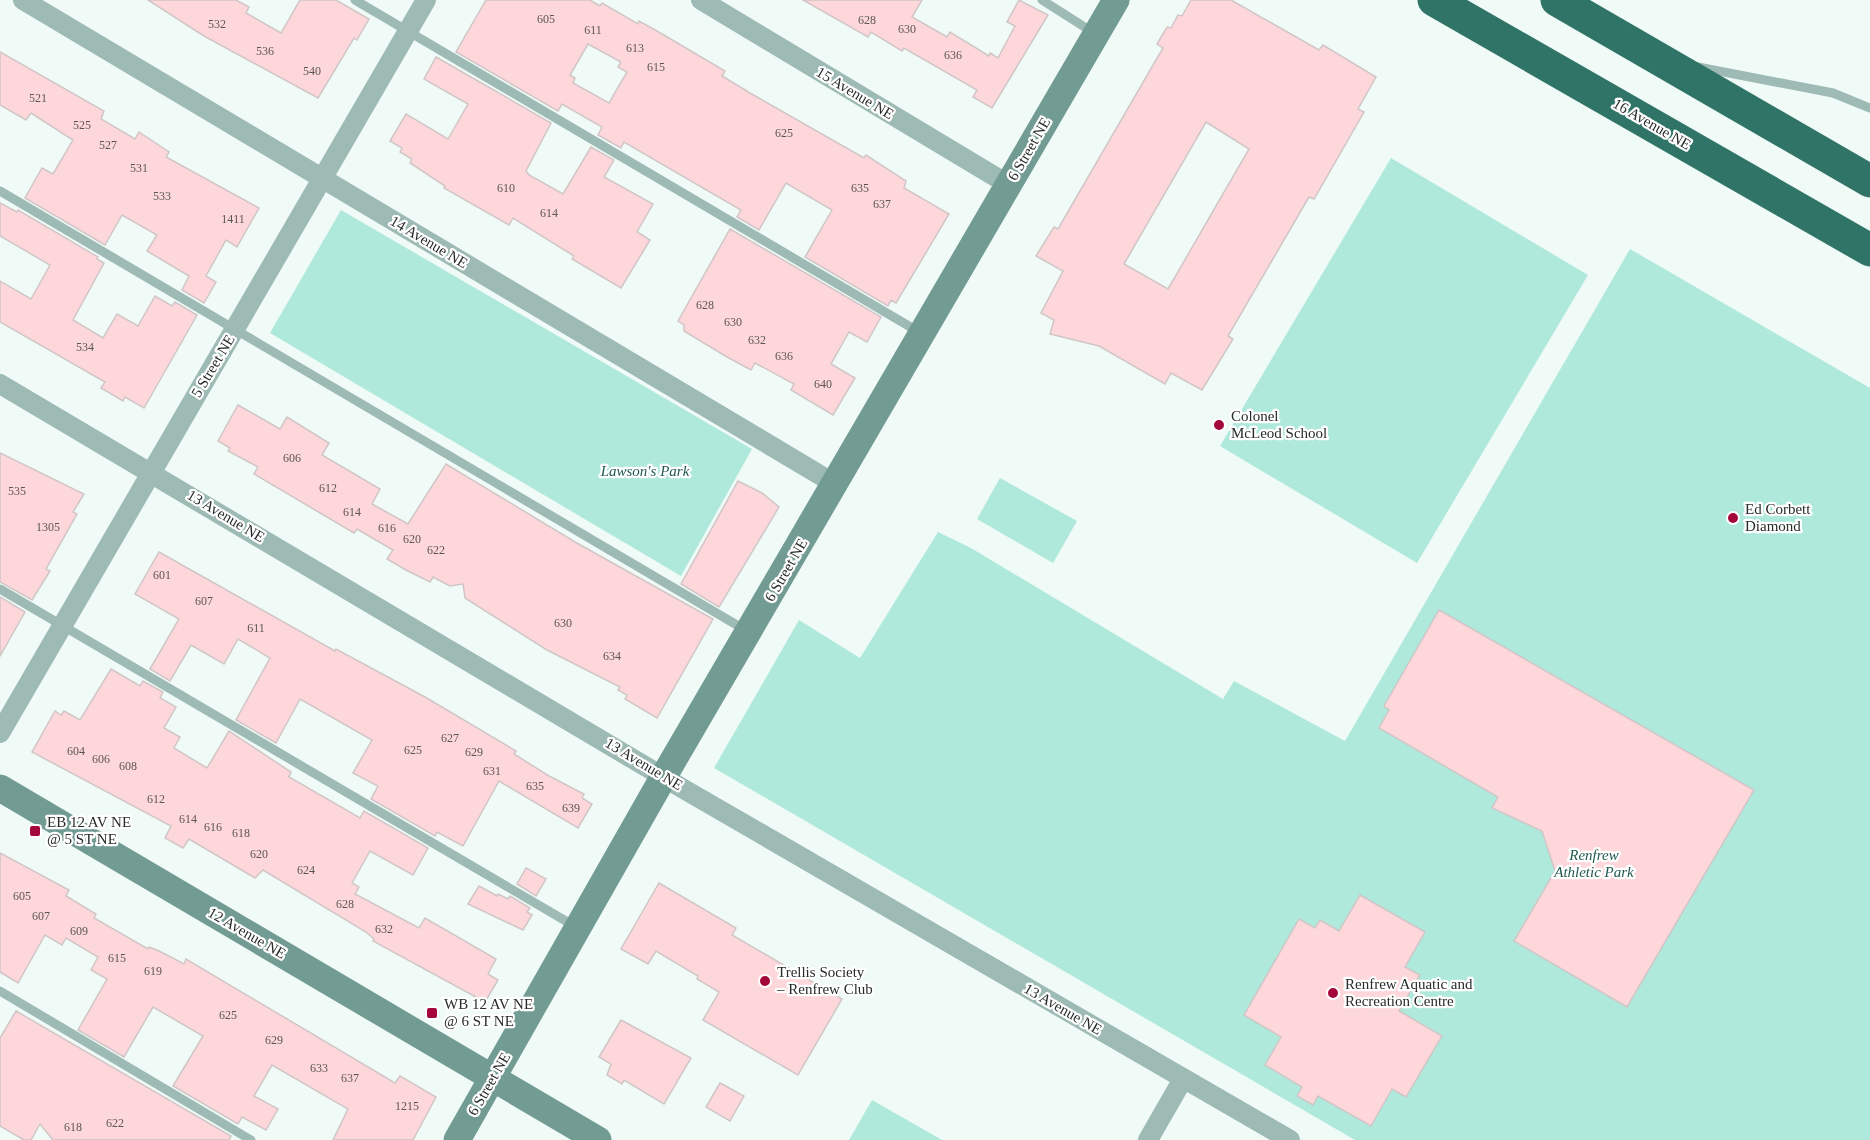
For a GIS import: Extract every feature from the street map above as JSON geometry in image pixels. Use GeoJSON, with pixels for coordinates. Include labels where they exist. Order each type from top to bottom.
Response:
{"type":"FeatureCollection","features":[{"type":"Feature","properties":{"kind":"highway","name":"16 Avenue NE"},"geometry":{"type":"LineString","coordinates":[[1434,0],[1870,250]]}},
{"type":"Feature","properties":{"kind":"highway"},"geometry":{"type":"LineString","coordinates":[[1557,0],[1870,181]]}},
{"type":"Feature","properties":{"kind":"street","name":"14 Avenue NE"},"geometry":{"type":"LineString","coordinates":[[23,0],[835,484]]}},
{"type":"Feature","properties":{"kind":"street","name":"5 Street NE"},"geometry":{"type":"LineString","coordinates":[[0,733],[426,0]]}},
{"type":"Feature","properties":{"kind":"street","name":"15 Avenue NE"},"geometry":{"type":"LineString","coordinates":[[701,0],[1009,185]]}},
{"type":"Feature","properties":{"kind":"street","name":"6 Street NE"},"geometry":{"type":"LineString","coordinates":[[456,1140],[664,776],[1114,1]]}},
{"type":"Feature","properties":{"kind":"street","name":"13 Avenue NE"},"geometry":{"type":"LineString","coordinates":[[0,384],[151,471],[664,776],[1290,1140]]}},
{"type":"Feature","properties":{"kind":"street","name":"12 Avenue NE"},"geometry":{"type":"LineString","coordinates":[[0,788],[598,1140]]}},
{"type":"Feature","properties":{"kind":"street"},"geometry":{"type":"LineString","coordinates":[[1148,1140],[1183,1079]]}},
{"type":"Feature","properties":{"kind":"lane"},"geometry":{"type":"LineString","coordinates":[[355,0],[921,333]]}},
{"type":"Feature","properties":{"kind":"lane"},"geometry":{"type":"LineString","coordinates":[[1042,0],[1096,34]]}},
{"type":"Feature","properties":{"kind":"lane"},"geometry":{"type":"LineString","coordinates":[[1662,60],[1833,93],[1870,108]]}},
{"type":"Feature","properties":{"kind":"lane"},"geometry":{"type":"LineString","coordinates":[[0,191],[749,632]]}},
{"type":"Feature","properties":{"kind":"lane"},"geometry":{"type":"LineString","coordinates":[[0,590],[578,928]]}},
{"type":"Feature","properties":{"kind":"lane"},"geometry":{"type":"LineString","coordinates":[[0,991],[251,1140]]}},
{"type":"Feature","properties":{"kind":"green space"},"geometry":{"type":"Polygon","coordinates":[[[1391,158],[1588,275],[1417,563],[1220,446],[1391,158]]]}},
{"type":"Feature","properties":{"kind":"green space","name":"Lawson's Park"},"geometry":{"type":"Polygon","coordinates":[[[341,210],[752,449],[681,576],[270,333],[341,210]]]}},
{"type":"Feature","properties":{"kind":"green space","name":"Renfrew Athletic Park"},"geometry":{"type":"Polygon","coordinates":[[[1630,249],[1870,388],[1870,1140],[1355,1140],[714,768],[799,620],[860,658],[938,532],[971,548],[1223,699],[1234,681],[1345,741],[1630,249]]]}},
{"type":"Feature","properties":{"kind":"green space"},"geometry":{"type":"Polygon","coordinates":[[[1000,478],[1077,521],[1053,563],[977,519],[1000,478]]]}},
{"type":"Feature","properties":{"kind":"green space"},"geometry":{"type":"Polygon","coordinates":[[[872,1100],[942,1140],[849,1140],[872,1100]]]}},
{"type":"Feature","properties":{"kind":"building"},"geometry":{"type":"Polygon","coordinates":[[[148,0],[236,0],[249,7],[246,13],[281,33],[300,0],[336,0],[369,19],[357,40],[354,38],[318,98],[204,36],[148,0]]]}},
{"type":"Feature","properties":{"kind":"building"},"geometry":{"type":"Polygon","coordinates":[[[486,0],[590,0],[600,6],[602,3],[638,24],[639,21],[725,71],[722,76],[750,93],[864,158],[866,155],[906,181],[904,188],[949,214],[896,303],[891,300],[888,306],[805,257],[832,210],[786,183],[759,230],[737,217],[741,210],[624,142],[621,148],[598,135],[602,127],[562,104],[558,111],[456,52],[486,0]],[[588,44],[570,75],[575,78],[573,83],[609,103],[627,72],[618,67],[621,62],[588,44]]]}},
{"type":"Feature","properties":{"kind":"building"},"geometry":{"type":"Polygon","coordinates":[[[803,0],[922,0],[912,17],[947,37],[950,32],[989,56],[990,53],[998,58],[1015,26],[1007,22],[1019,0],[1048,15],[992,108],[973,97],[977,90],[904,48],[902,51],[871,32],[868,37],[803,0]]]}},
{"type":"Feature","properties":{"kind":"building"},"geometry":{"type":"Polygon","coordinates":[[[1191,0],[1231,0],[1319,50],[1323,45],[1376,77],[1358,109],[1364,112],[1314,199],[1309,197],[1228,336],[1233,339],[1202,390],[1171,373],[1165,384],[1099,346],[1050,334],[1054,320],[1041,313],[1063,271],[1036,256],[1054,227],[1058,229],[1163,48],[1157,44],[1167,27],[1171,28],[1178,15],[1182,16],[1191,0]],[[1206,122],[1124,264],[1168,289],[1249,149],[1206,122]]]}},
{"type":"Feature","properties":{"kind":"building"},"geometry":{"type":"Polygon","coordinates":[[[0,52],[104,111],[101,119],[135,139],[139,132],[169,152],[166,157],[259,208],[237,247],[226,240],[206,276],[216,282],[204,303],[182,290],[189,276],[147,251],[157,235],[122,215],[105,245],[25,198],[42,168],[53,174],[73,140],[31,113],[26,120],[0,105],[0,52]]]}},
{"type":"Feature","properties":{"kind":"building"},"geometry":{"type":"Polygon","coordinates":[[[436,57],[551,123],[526,171],[529,175],[563,194],[591,147],[614,160],[604,177],[653,204],[637,232],[650,240],[621,288],[572,259],[574,256],[513,218],[509,225],[444,188],[445,186],[410,163],[412,159],[400,152],[402,148],[390,141],[406,114],[448,139],[468,104],[424,79],[436,57]]]}},
{"type":"Feature","properties":{"kind":"building"},"geometry":{"type":"Polygon","coordinates":[[[0,203],[17,212],[18,210],[98,257],[97,259],[104,263],[73,320],[103,338],[117,314],[138,326],[155,296],[172,306],[175,302],[197,315],[144,408],[125,397],[123,401],[101,388],[105,382],[0,322],[0,281],[31,299],[50,265],[0,236],[0,203]]]}},
{"type":"Feature","properties":{"kind":"building"},"geometry":{"type":"Polygon","coordinates":[[[730,229],[881,317],[867,342],[849,332],[831,364],[855,378],[833,415],[791,390],[794,384],[755,363],[751,370],[727,357],[684,331],[684,325],[678,321],[730,229]]]}},
{"type":"Feature","properties":{"kind":"building"},"geometry":{"type":"Polygon","coordinates":[[[238,405],[280,429],[287,417],[329,443],[322,455],[380,489],[372,504],[408,524],[446,464],[575,542],[713,619],[657,718],[625,699],[627,695],[618,690],[620,687],[547,650],[465,598],[463,584],[450,586],[433,577],[430,582],[406,570],[387,559],[393,550],[357,529],[354,533],[254,474],[258,467],[228,451],[230,448],[218,441],[238,405]]]}},
{"type":"Feature","properties":{"kind":"building"},"geometry":{"type":"Polygon","coordinates":[[[0,453],[84,494],[73,512],[77,514],[46,569],[50,571],[32,600],[0,582],[0,453]]]}},
{"type":"Feature","properties":{"kind":"building"},"geometry":{"type":"Polygon","coordinates":[[[738,481],[762,493],[779,507],[719,607],[681,584],[738,481]]]}},
{"type":"Feature","properties":{"kind":"building"},"geometry":{"type":"Polygon","coordinates":[[[159,552],[335,651],[336,649],[425,697],[516,751],[514,754],[549,776],[584,794],[582,798],[592,804],[578,828],[499,781],[463,846],[437,832],[435,836],[371,799],[378,786],[353,773],[372,740],[300,699],[276,743],[236,720],[270,658],[238,639],[224,664],[191,645],[170,681],[150,669],[179,619],[135,594],[159,552]]]}},
{"type":"Feature","properties":{"kind":"building"},"geometry":{"type":"Polygon","coordinates":[[[0,597],[25,612],[0,656],[0,597]]]}},
{"type":"Feature","properties":{"kind":"building"},"geometry":{"type":"Polygon","coordinates":[[[1439,610],[1754,790],[1627,1007],[1514,941],[1555,871],[1542,831],[1492,808],[1498,797],[1379,728],[1389,710],[1384,706],[1439,610]]]}},
{"type":"Feature","properties":{"kind":"building"},"geometry":{"type":"Polygon","coordinates":[[[111,669],[140,686],[143,681],[163,692],[160,698],[176,707],[164,728],[180,737],[174,748],[207,768],[229,731],[291,772],[289,777],[360,818],[364,811],[428,848],[413,875],[370,851],[352,883],[359,887],[355,894],[419,928],[425,918],[496,959],[488,974],[498,980],[485,1002],[373,941],[374,939],[366,932],[263,870],[255,878],[189,839],[183,848],[165,838],[171,826],[32,752],[55,711],[61,715],[64,711],[80,720],[111,669]]]}},
{"type":"Feature","properties":{"kind":"building"},"geometry":{"type":"Polygon","coordinates":[[[0,853],[69,890],[66,896],[96,914],[94,918],[148,949],[149,947],[159,951],[184,964],[186,959],[395,1083],[400,1076],[436,1097],[413,1140],[333,1140],[348,1109],[272,1065],[254,1096],[278,1109],[266,1130],[242,1117],[238,1124],[173,1086],[203,1036],[153,1007],[124,1057],[78,1030],[107,979],[91,970],[98,957],[66,938],[62,945],[45,935],[18,983],[0,972],[0,853]]]}},
{"type":"Feature","properties":{"kind":"building"},"geometry":{"type":"Polygon","coordinates":[[[526,868],[546,879],[536,896],[517,884],[526,868]]]}},
{"type":"Feature","properties":{"kind":"building","name":"Trellis Society – Renfrew Club"},"geometry":{"type":"Polygon","coordinates":[[[659,883],[736,928],[732,935],[842,999],[798,1075],[703,1020],[719,992],[697,979],[698,976],[656,951],[648,964],[621,949],[659,883]]]}},
{"type":"Feature","properties":{"kind":"building"},"geometry":{"type":"Polygon","coordinates":[[[479,886],[497,896],[498,894],[508,899],[510,896],[530,908],[527,912],[532,915],[523,930],[468,904],[479,886]]]}},
{"type":"Feature","properties":{"kind":"building","name":"Renfrew Aquatic and Recreation Centre"},"geometry":{"type":"Polygon","coordinates":[[[1360,895],[1425,932],[1405,967],[1420,975],[1399,1011],[1442,1036],[1406,1097],[1392,1089],[1371,1126],[1318,1096],[1313,1105],[1297,1096],[1302,1087],[1265,1065],[1281,1037],[1244,1015],[1299,919],[1315,928],[1320,920],[1339,931],[1360,895]]]}},
{"type":"Feature","properties":{"kind":"building"},"geometry":{"type":"Polygon","coordinates":[[[16,1011],[231,1136],[229,1140],[53,1140],[40,1124],[31,1140],[24,1140],[0,1126],[0,1038],[16,1011]]]}},
{"type":"Feature","properties":{"kind":"building"},"geometry":{"type":"Polygon","coordinates":[[[621,1020],[691,1058],[664,1104],[624,1080],[622,1084],[607,1075],[611,1064],[599,1057],[621,1020]]]}},
{"type":"Feature","properties":{"kind":"building"},"geometry":{"type":"Polygon","coordinates":[[[720,1083],[744,1096],[730,1121],[706,1107],[720,1083]]]}},
{"type":"Feature","properties":{"kind":"place","name":"Colonel McLeod School"},"geometry":{"type":"Point","coordinates":[1219,425]}},
{"type":"Feature","properties":{"kind":"place","name":"Ed Corbett Diamond"},"geometry":{"type":"Point","coordinates":[1733,518]}},
{"type":"Feature","properties":{"kind":"place","name":"EB 12 AV NE @ 5 ST NE"},"geometry":{"type":"Point","coordinates":[35,831]}},
{"type":"Feature","properties":{"kind":"place","name":"Trellis Society – Renfrew Club"},"geometry":{"type":"Point","coordinates":[765,981]}},
{"type":"Feature","properties":{"kind":"place","name":"Renfrew Aquatic and Recreation Centre"},"geometry":{"type":"Point","coordinates":[1333,993]}},
{"type":"Feature","properties":{"kind":"place","name":"WB 12 AV NE @ 6 ST NE"},"geometry":{"type":"Point","coordinates":[432,1013]}}]}
